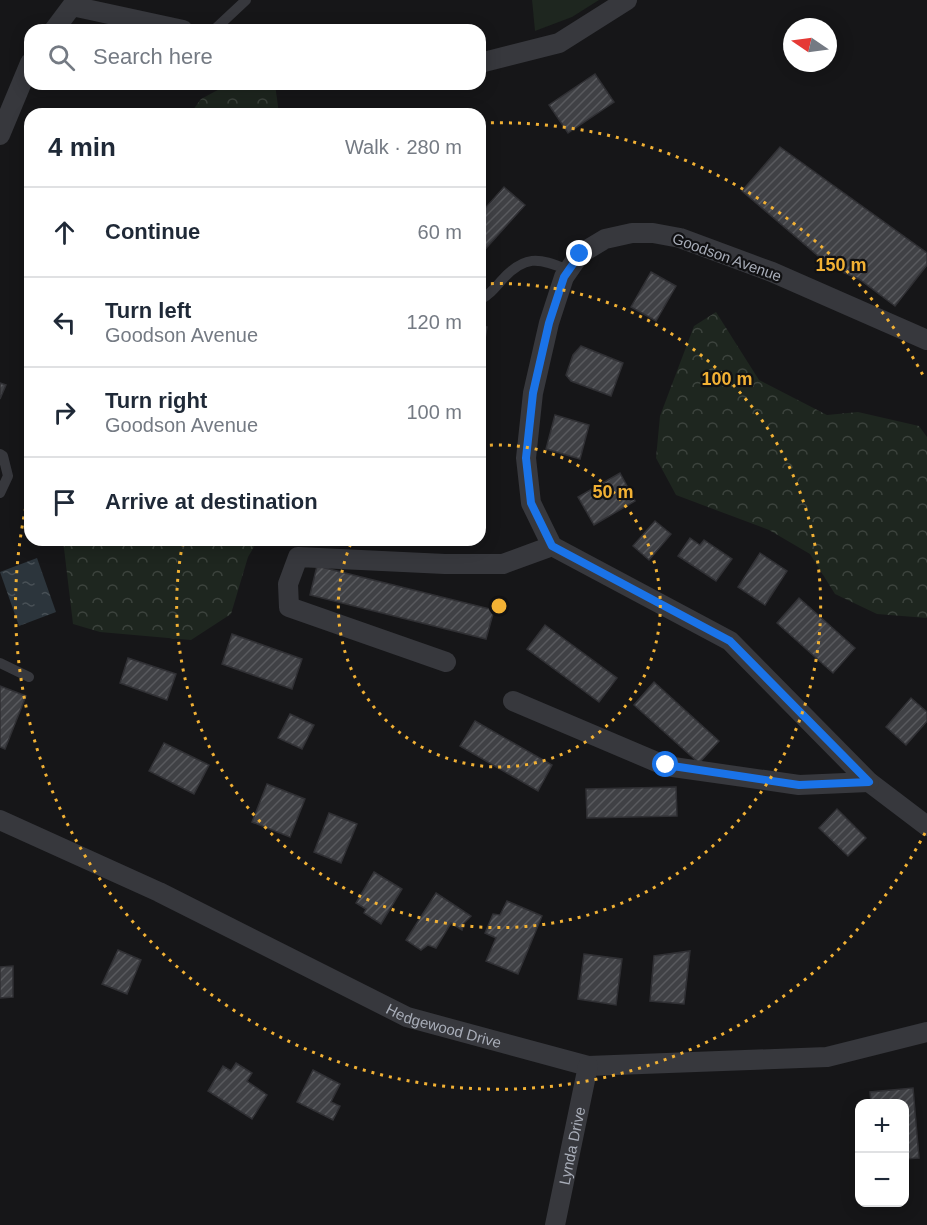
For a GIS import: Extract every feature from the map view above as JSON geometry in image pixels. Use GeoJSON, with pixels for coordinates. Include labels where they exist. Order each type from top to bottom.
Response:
{"type":"FeatureCollection","features":[{"type":"Feature","properties":{"kind":"street"},"geometry":{"type":"LineString","coordinates":[[486,61],[559,43],[627,0]]}},
{"type":"Feature","properties":{"kind":"street"},"geometry":{"type":"LineString","coordinates":[[59,24],[75,3],[159,24]]}},
{"type":"Feature","properties":{"kind":"street"},"geometry":{"type":"LineString","coordinates":[[0,135],[24,77]]}},
{"type":"Feature","properties":{"kind":"street","name":"Goodson Avenue"},"geometry":{"type":"LineString","coordinates":[[552,546],[531,503],[526,458],[533,393],[549,323],[564,277],[580,254],[605,239],[632,232],[680,238],[772,272],[927,340]]}},
{"type":"Feature","properties":{"kind":"street"},"geometry":{"type":"LineString","coordinates":[[446,662],[289,608],[288,584],[297,557],[445,564],[503,564],[552,546],[730,641],[869,782],[927,826]]}},
{"type":"Feature","properties":{"kind":"street"},"geometry":{"type":"LineString","coordinates":[[513,701],[666,765],[799,785],[869,782]]}},
{"type":"Feature","properties":{"kind":"street","name":"Hedgewood Drive"},"geometry":{"type":"LineString","coordinates":[[0,820],[159,892],[408,1017],[588,1066],[827,1057],[927,1032]]}},
{"type":"Feature","properties":{"kind":"street","name":"Lynda Drive"},"geometry":{"type":"LineString","coordinates":[[555,1225],[588,1066]]}},
{"type":"Feature","properties":{"kind":"lane"},"geometry":{"type":"LineString","coordinates":[[220,24],[246,0]]}},
{"type":"Feature","properties":{"kind":"lane"},"geometry":{"type":"LineString","coordinates":[[486,297],[512,268],[520,264],[535,260],[547,261],[568,270]]}},
{"type":"Feature","properties":{"kind":"lane"},"geometry":{"type":"LineString","coordinates":[[0,454],[3,456],[8,476],[0,493]]}},
{"type":"Feature","properties":{"kind":"lane"},"geometry":{"type":"LineString","coordinates":[[0,663],[29,677]]}},
{"type":"Feature","properties":{"kind":"green space"},"geometry":{"type":"Polygon","coordinates":[[[532,0],[599,0],[572,17],[535,31],[532,0]]]}},
{"type":"Feature","properties":{"kind":"green space"},"geometry":{"type":"Polygon","coordinates":[[[218,90],[276,90],[278,108],[194,108],[201,99],[218,90]]]}},
{"type":"Feature","properties":{"kind":"green space"},"geometry":{"type":"Polygon","coordinates":[[[716,312],[759,380],[827,415],[858,412],[919,426],[927,437],[927,618],[877,614],[835,594],[810,554],[769,530],[676,495],[656,458],[660,416],[694,326],[716,312]]]}},
{"type":"Feature","properties":{"kind":"green space"},"geometry":{"type":"Polygon","coordinates":[[[64,546],[254,546],[248,557],[231,614],[191,640],[100,632],[73,624],[64,546]]]}},
{"type":"Feature","properties":{"kind":"water"},"geometry":{"type":"Polygon","coordinates":[[[37,558],[56,612],[19,626],[0,572],[37,558]]]}},
{"type":"Feature","properties":{"kind":"building"},"geometry":{"type":"Polygon","coordinates":[[[595,74],[614,102],[568,133],[549,105],[595,74]]]}},
{"type":"Feature","properties":{"kind":"building"},"geometry":{"type":"Polygon","coordinates":[[[780,147],[927,253],[927,265],[895,306],[859,279],[831,267],[742,191],[780,147]]]}},
{"type":"Feature","properties":{"kind":"building"},"geometry":{"type":"Polygon","coordinates":[[[504,187],[525,205],[486,248],[486,207],[504,187]]]}},
{"type":"Feature","properties":{"kind":"building"},"geometry":{"type":"Polygon","coordinates":[[[651,272],[676,286],[656,321],[631,307],[651,272]]]}},
{"type":"Feature","properties":{"kind":"building"},"geometry":{"type":"Polygon","coordinates":[[[581,346],[623,363],[611,396],[571,381],[566,375],[573,355],[581,346]]]}},
{"type":"Feature","properties":{"kind":"building"},"geometry":{"type":"Polygon","coordinates":[[[0,383],[6,385],[0,399],[0,383]]]}},
{"type":"Feature","properties":{"kind":"building"},"geometry":{"type":"Polygon","coordinates":[[[555,415],[589,425],[580,459],[546,449],[555,415]]]}},
{"type":"Feature","properties":{"kind":"building"},"geometry":{"type":"Polygon","coordinates":[[[620,473],[635,501],[594,525],[578,497],[620,473]]]}},
{"type":"Feature","properties":{"kind":"building"},"geometry":{"type":"Polygon","coordinates":[[[655,521],[671,534],[649,560],[633,546],[655,521]]]}},
{"type":"Feature","properties":{"kind":"building"},"geometry":{"type":"Polygon","coordinates":[[[690,538],[700,545],[704,540],[732,559],[716,581],[678,556],[690,538]]]}},
{"type":"Feature","properties":{"kind":"building"},"geometry":{"type":"Polygon","coordinates":[[[760,553],[787,571],[765,605],[738,587],[760,553]]]}},
{"type":"Feature","properties":{"kind":"building"},"geometry":{"type":"Polygon","coordinates":[[[317,566],[494,610],[486,639],[310,595],[317,566]]]}},
{"type":"Feature","properties":{"kind":"building"},"geometry":{"type":"Polygon","coordinates":[[[799,598],[855,648],[833,673],[777,623],[799,598]]]}},
{"type":"Feature","properties":{"kind":"building"},"geometry":{"type":"Polygon","coordinates":[[[545,625],[617,678],[599,702],[527,649],[545,625]]]}},
{"type":"Feature","properties":{"kind":"building"},"geometry":{"type":"Polygon","coordinates":[[[232,634],[302,659],[292,689],[222,664],[232,634]]]}},
{"type":"Feature","properties":{"kind":"building"},"geometry":{"type":"Polygon","coordinates":[[[128,658],[176,674],[167,700],[120,683],[128,658]]]}},
{"type":"Feature","properties":{"kind":"building"},"geometry":{"type":"Polygon","coordinates":[[[654,682],[719,741],[699,763],[634,705],[654,682]]]}},
{"type":"Feature","properties":{"kind":"building"},"geometry":{"type":"Polygon","coordinates":[[[0,686],[26,696],[5,749],[0,747],[0,686]]]}},
{"type":"Feature","properties":{"kind":"building"},"geometry":{"type":"Polygon","coordinates":[[[911,698],[927,712],[927,721],[906,745],[886,727],[911,698]]]}},
{"type":"Feature","properties":{"kind":"building"},"geometry":{"type":"Polygon","coordinates":[[[290,714],[314,725],[302,749],[278,738],[290,714]]]}},
{"type":"Feature","properties":{"kind":"building"},"geometry":{"type":"Polygon","coordinates":[[[475,721],[552,765],[538,791],[460,746],[475,721]]]}},
{"type":"Feature","properties":{"kind":"building"},"geometry":{"type":"Polygon","coordinates":[[[164,743],[209,765],[194,794],[149,771],[164,743]]]}},
{"type":"Feature","properties":{"kind":"building"},"geometry":{"type":"Polygon","coordinates":[[[267,784],[305,799],[290,837],[252,822],[267,784]]]}},
{"type":"Feature","properties":{"kind":"building"},"geometry":{"type":"Polygon","coordinates":[[[676,787],[677,816],[587,818],[586,789],[676,787]]]}},
{"type":"Feature","properties":{"kind":"building"},"geometry":{"type":"Polygon","coordinates":[[[837,809],[866,838],[848,856],[819,828],[837,809]]]}},
{"type":"Feature","properties":{"kind":"building"},"geometry":{"type":"Polygon","coordinates":[[[329,813],[357,824],[341,863],[314,852],[329,813]]]}},
{"type":"Feature","properties":{"kind":"building"},"geometry":{"type":"Polygon","coordinates":[[[374,872],[402,889],[381,924],[364,913],[366,909],[356,903],[374,872]]]}},
{"type":"Feature","properties":{"kind":"building"},"geometry":{"type":"Polygon","coordinates":[[[436,893],[471,916],[463,924],[462,930],[451,923],[436,948],[428,945],[421,950],[406,940],[436,893]]]}},
{"type":"Feature","properties":{"kind":"building"},"geometry":{"type":"Polygon","coordinates":[[[507,901],[542,916],[518,974],[486,961],[496,938],[485,933],[493,914],[500,915],[507,901]]]}},
{"type":"Feature","properties":{"kind":"building"},"geometry":{"type":"Polygon","coordinates":[[[118,950],[141,960],[127,994],[102,984],[118,950]]]}},
{"type":"Feature","properties":{"kind":"building"},"geometry":{"type":"Polygon","coordinates":[[[690,951],[684,1004],[650,1001],[654,956],[690,951]]]}},
{"type":"Feature","properties":{"kind":"building"},"geometry":{"type":"Polygon","coordinates":[[[584,954],[622,959],[616,1005],[578,999],[584,954]]]}},
{"type":"Feature","properties":{"kind":"building"},"geometry":{"type":"Polygon","coordinates":[[[13,966],[13,997],[0,998],[0,967],[13,966]]]}},
{"type":"Feature","properties":{"kind":"building"},"geometry":{"type":"Polygon","coordinates":[[[236,1063],[252,1073],[247,1081],[267,1095],[252,1119],[208,1091],[223,1066],[231,1071],[236,1063]]]}},
{"type":"Feature","properties":{"kind":"building"},"geometry":{"type":"Polygon","coordinates":[[[313,1070],[340,1084],[331,1102],[340,1106],[333,1120],[297,1102],[313,1070]]]}},
{"type":"Feature","properties":{"kind":"building"},"geometry":{"type":"Polygon","coordinates":[[[913,1088],[919,1158],[909,1159],[909,1099],[871,1099],[870,1092],[913,1088]]]}},
{"type":"Feature","properties":{"kind":"route"},"geometry":{"type":"LineString","coordinates":[[580,254],[564,277],[549,323],[533,393],[526,458],[531,503],[552,546],[730,641],[869,782],[799,785],[666,765]]}}]}
